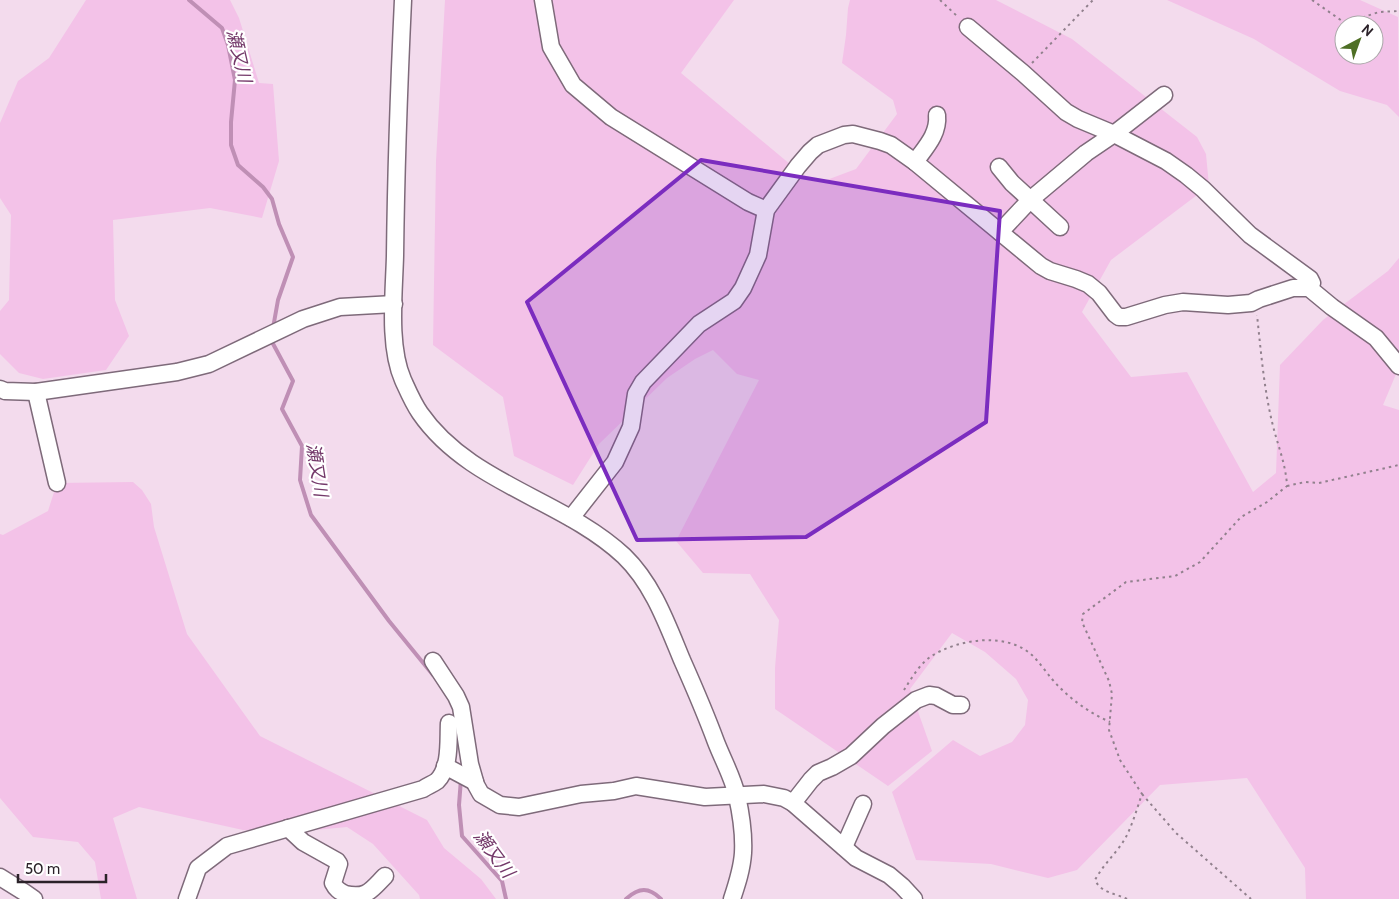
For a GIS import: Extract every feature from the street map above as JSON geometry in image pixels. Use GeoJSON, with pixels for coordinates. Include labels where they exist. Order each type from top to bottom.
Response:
{"type":"FeatureCollection","features":[{"type":"Feature","properties":{"kind":"street"},"geometry":{"type":"LineString","coordinates":[[403,0],[394,304],[394,342],[402,377],[418,411],[438,435],[458,453],[490,474],[571,518],[598,535],[624,556],[648,587],[672,636],[737,795],[742,827],[743,854],[732,899]]}},
{"type":"Feature","properties":{"kind":"street"},"geometry":{"type":"LineString","coordinates":[[543,0],[551,47],[573,85],[611,117],[748,202],[766,210]]}},
{"type":"Feature","properties":{"kind":"street"},"geometry":{"type":"LineString","coordinates":[[968,27],[1066,112],[1114,134],[1186,175],[1250,235],[1310,279],[1312,283],[1309,288]]}},
{"type":"Feature","properties":{"kind":"street"},"geometry":{"type":"LineString","coordinates":[[1000,232],[1030,200],[1086,153],[1164,95]]}},
{"type":"Feature","properties":{"kind":"street"},"geometry":{"type":"LineString","coordinates":[[914,162],[935,132],[938,123],[937,115]]}},
{"type":"Feature","properties":{"kind":"street"},"geometry":{"type":"LineString","coordinates":[[571,518],[615,462],[631,427],[636,394],[643,382],[699,324],[734,301],[743,288],[758,254],[766,210],[810,152],[818,145],[844,135],[853,134],[890,145],[914,162],[1042,266],[1050,271],[1088,284],[1099,293],[1115,314],[1126,317],[1165,305],[1183,302],[1228,305],[1252,303],[1255,300],[1293,288],[1309,288],[1376,338],[1399,366]]}},
{"type":"Feature","properties":{"kind":"street"},"geometry":{"type":"LineString","coordinates":[[999,167],[1012,183],[1060,227]]}},
{"type":"Feature","properties":{"kind":"street"},"geometry":{"type":"LineString","coordinates":[[0,389],[5,391],[36,392],[177,372],[209,364],[303,319],[340,307],[394,304]]}},
{"type":"Feature","properties":{"kind":"street"},"geometry":{"type":"LineString","coordinates":[[36,392],[57,483]]}},
{"type":"Feature","properties":{"kind":"street"},"geometry":{"type":"LineString","coordinates":[[433,661],[461,707],[470,764],[481,794],[500,805],[519,807],[581,794],[614,791],[636,786],[706,797],[764,794],[784,798],[793,803],[856,858],[889,875],[914,899]]}},
{"type":"Feature","properties":{"kind":"street"},"geometry":{"type":"LineString","coordinates":[[793,803],[818,773],[851,756],[883,726],[916,700],[929,695],[936,696],[953,705],[961,705]]}},
{"type":"Feature","properties":{"kind":"street"},"geometry":{"type":"LineString","coordinates":[[187,899],[198,868],[227,846],[423,788],[437,781],[447,758],[449,723]]}},
{"type":"Feature","properties":{"kind":"street"},"geometry":{"type":"LineString","coordinates":[[445,766],[476,782]]}},
{"type":"Feature","properties":{"kind":"street"},"geometry":{"type":"LineString","coordinates":[[844,847],[863,804]]}},
{"type":"Feature","properties":{"kind":"street"},"geometry":{"type":"LineString","coordinates":[[288,828],[303,842],[337,861],[339,864],[333,883],[335,888],[342,892],[360,898],[365,896],[385,876]]}},
{"type":"Feature","properties":{"kind":"street"},"geometry":{"type":"LineString","coordinates":[[0,877],[34,899]]}},
{"type":"Feature","properties":{"kind":"path"},"geometry":{"type":"LineString","coordinates":[[940,0],[968,27]]}},
{"type":"Feature","properties":{"kind":"path"},"geometry":{"type":"LineString","coordinates":[[1023,73],[1093,0]]}},
{"type":"Feature","properties":{"kind":"path"},"geometry":{"type":"LineString","coordinates":[[1312,0],[1345,23],[1379,12],[1399,11]]}},
{"type":"Feature","properties":{"kind":"path"},"geometry":{"type":"LineString","coordinates":[[1255,300],[1267,397],[1285,468],[1287,486]]}},
{"type":"Feature","properties":{"kind":"path"},"geometry":{"type":"LineString","coordinates":[[1250,899],[1176,833],[1142,794],[1120,760],[1109,730],[1112,694],[1082,622],[1083,614],[1126,582],[1175,576],[1200,562],[1241,517],[1266,502],[1287,486],[1305,482],[1319,483],[1399,465]]}},
{"type":"Feature","properties":{"kind":"path"},"geometry":{"type":"LineString","coordinates":[[900,697],[916,672],[929,658],[966,642],[989,639],[1019,646],[1033,655],[1053,680],[1075,701],[1093,714],[1110,722]]}},
{"type":"Feature","properties":{"kind":"path"},"geometry":{"type":"LineString","coordinates":[[1127,899],[1103,891],[1095,880],[1122,844],[1132,825],[1142,794]]}},
{"type":"Feature","properties":{"kind":"highlighted area"},"geometry":{"type":"Polygon","coordinates":[[[701,160],[1000,211],[986,422],[806,537],[637,540],[527,302],[701,160]]]}},
{"type":"Feature","properties":{"kind":"shaded area"},"geometry":{"type":"Polygon","coordinates":[[[86,0],[230,0],[239,18],[259,83],[273,84],[279,161],[262,218],[210,208],[113,220],[115,300],[129,336],[106,370],[43,379],[19,373],[0,354],[0,311],[9,300],[11,215],[0,198],[0,123],[18,81],[49,58],[86,0]]]}},
{"type":"Feature","properties":{"kind":"shaded area"},"geometry":{"type":"Polygon","coordinates":[[[445,0],[734,0],[681,73],[803,175],[824,181],[856,169],[897,114],[893,100],[842,63],[850,0],[996,0],[1072,39],[1197,137],[1206,154],[1209,186],[1111,260],[1082,312],[1131,377],[1187,372],[1253,492],[1276,473],[1280,365],[1323,320],[1388,271],[1399,258],[1399,367],[1383,405],[1399,410],[1399,899],[1306,899],[1305,868],[1247,778],[1160,785],[1077,870],[1048,878],[991,864],[916,860],[892,792],[953,740],[980,756],[1012,742],[1025,725],[1028,700],[1016,679],[985,652],[952,633],[910,689],[932,751],[888,786],[775,709],[775,668],[779,620],[750,574],[703,573],[676,541],[759,380],[737,374],[713,350],[695,359],[667,378],[599,444],[573,485],[514,456],[503,397],[433,345],[436,161],[445,0]]]}},
{"type":"Feature","properties":{"kind":"shaded area"},"geometry":{"type":"Polygon","coordinates":[[[1167,0],[1360,0],[1398,17],[1399,117],[1387,105],[1340,91],[1254,39],[1167,0]]]}},
{"type":"Feature","properties":{"kind":"shaded area"},"geometry":{"type":"Polygon","coordinates":[[[133,482],[142,490],[151,504],[154,527],[187,634],[260,736],[427,820],[444,848],[481,879],[496,899],[420,899],[419,895],[373,844],[347,827],[304,831],[243,830],[139,807],[113,818],[137,899],[101,899],[95,862],[78,842],[33,837],[0,798],[0,534],[3,535],[48,511],[57,483],[133,482]]]}},
{"type":"Feature","properties":{"kind":"waterway","name":"瀬又川"},"geometry":{"type":"LineString","coordinates":[[189,0],[222,28],[228,45],[235,80],[231,145],[238,165],[263,187],[272,199],[279,224],[293,257],[278,300],[273,328]]}},
{"type":"Feature","properties":{"kind":"waterway","name":"瀬又川"},"geometry":{"type":"LineString","coordinates":[[271,340],[293,381],[282,409],[302,446],[300,480],[311,515],[389,621],[433,675]]}},
{"type":"Feature","properties":{"kind":"waterway","name":"瀬又川"},"geometry":{"type":"LineString","coordinates":[[461,779],[459,805],[462,836],[502,881],[506,899]]}},
{"type":"Feature","properties":{"kind":"waterway"},"geometry":{"type":"LineString","coordinates":[[626,899],[635,892],[644,890],[652,892],[661,899]]}}]}
